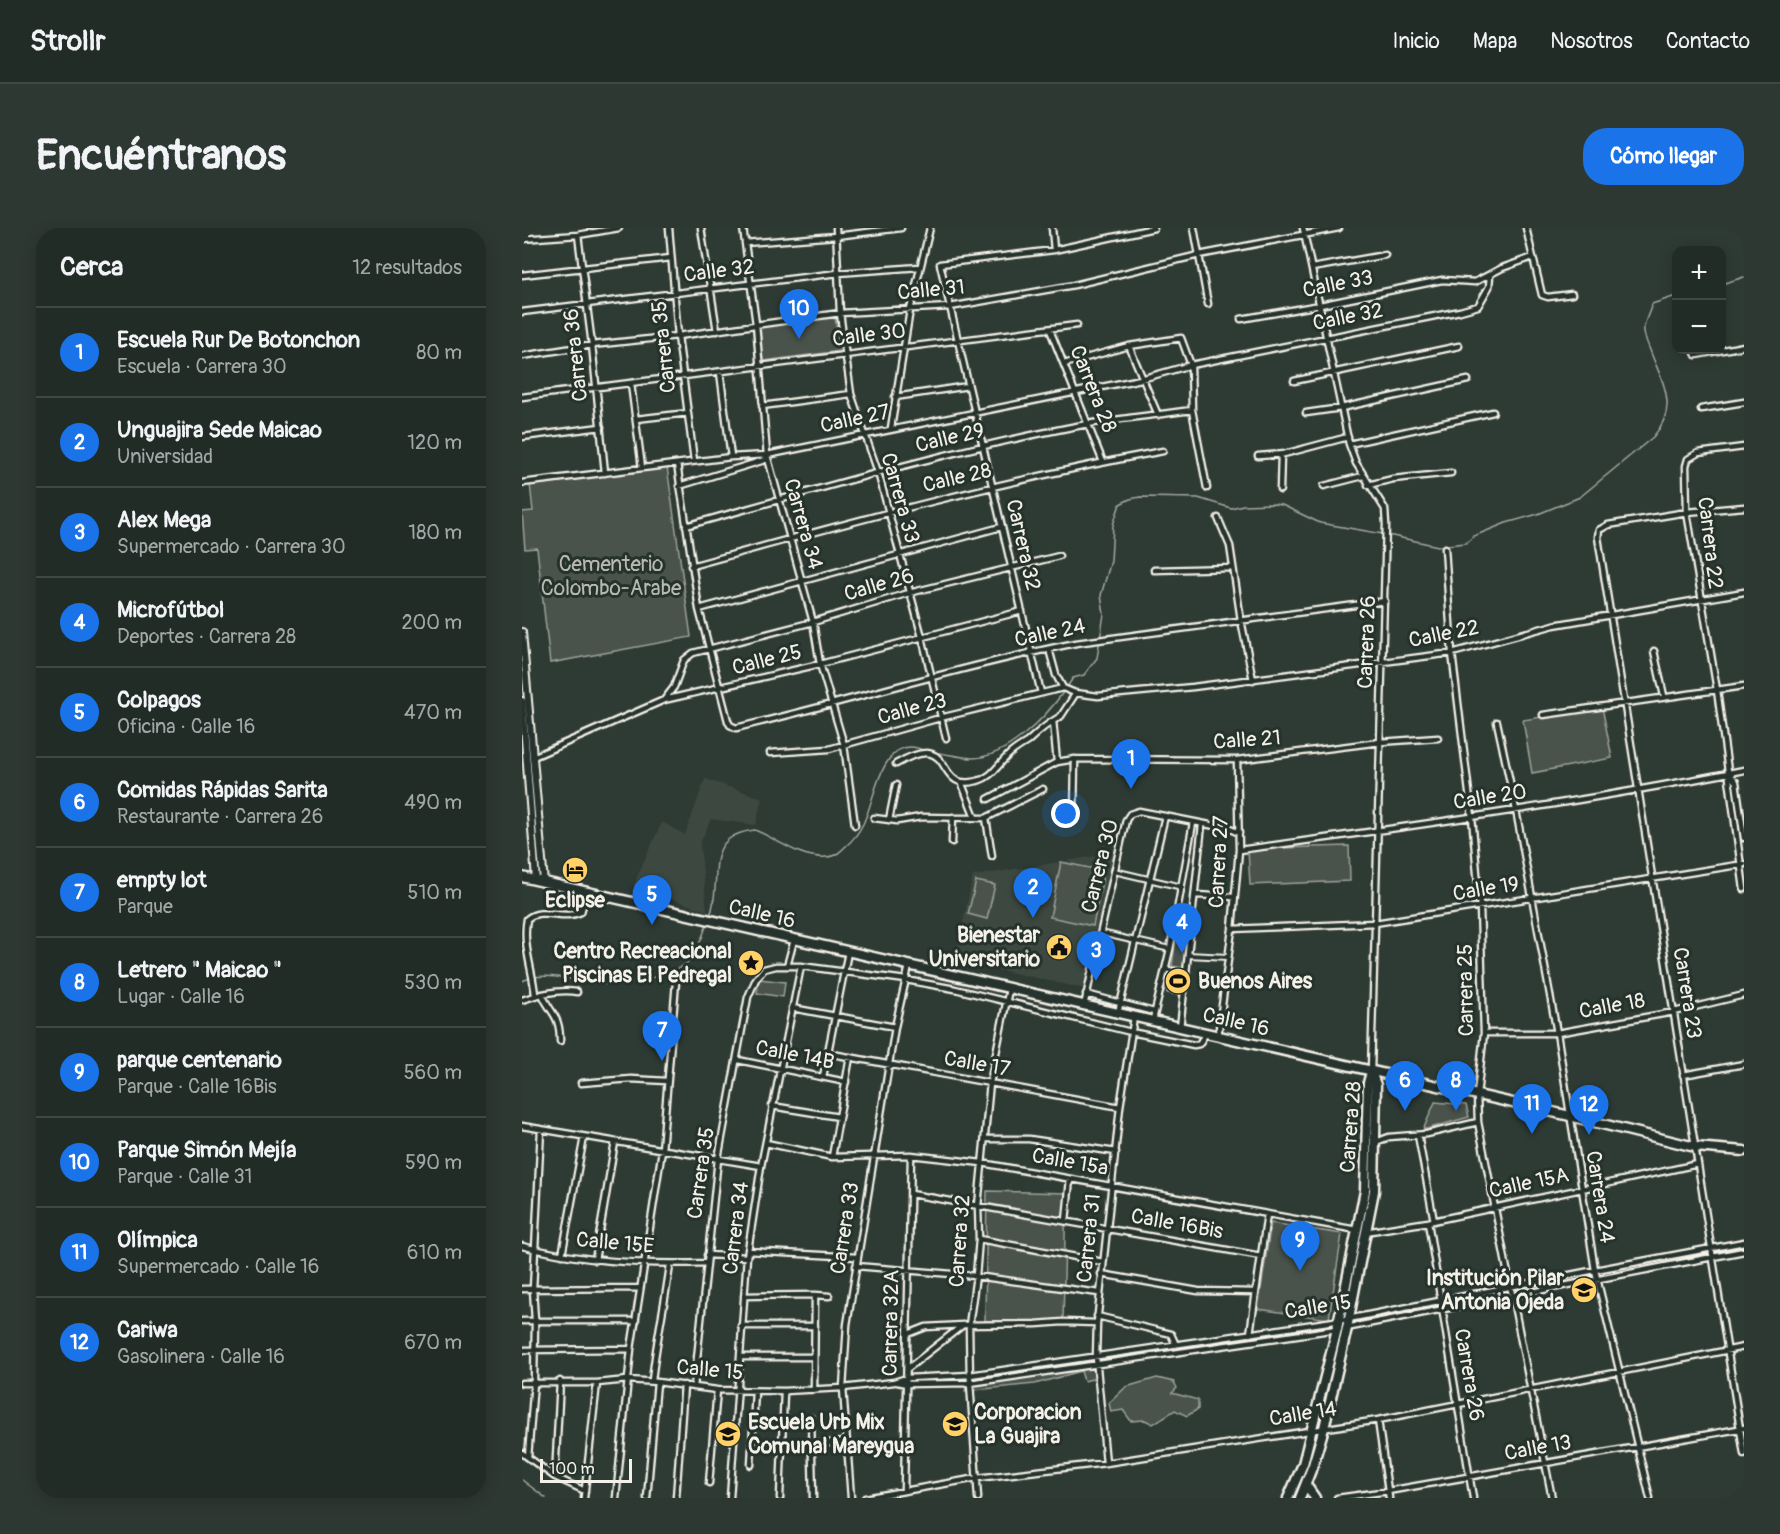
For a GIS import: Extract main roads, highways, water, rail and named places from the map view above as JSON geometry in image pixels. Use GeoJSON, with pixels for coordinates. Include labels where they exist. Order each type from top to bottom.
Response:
{"type":"FeatureCollection","features":[{"type":"Feature","properties":{"kind":"highway","name":"Calle 16"},"geometry":{"type":"LineString","coordinates":[[522,877],[1084,1006],[1134,1017],[1153,1017],[1180,1028],[1570,1116],[1695,1148],[1744,1151]]}},
{"type":"Feature","properties":{"kind":"highway","name":"Carrera 28"},"geometry":{"type":"LineString","coordinates":[[1300,1498],[1324,1428],[1362,1231],[1374,1191],[1376,1085],[1371,1072]]}},
{"type":"Feature","properties":{"kind":"highway","name":"Carrera 28"},"geometry":{"type":"LineString","coordinates":[[1362,1231],[1368,1083],[1371,1072]]}},
{"type":"Feature","properties":{"kind":"highway","name":"Carrera 28"},"geometry":{"type":"LineString","coordinates":[[1288,1498],[1303,1464],[1310,1430],[1343,1324]]}},
{"type":"Feature","properties":{"kind":"highway"},"geometry":{"type":"LineString","coordinates":[[1306,1485],[1315,1498]]}},
{"type":"Feature","properties":{"kind":"waterway"},"geometry":{"type":"LineString","coordinates":[[1726,283],[1744,277]]}},
{"type":"Feature","properties":{"kind":"waterway"},"geometry":{"type":"LineString","coordinates":[[1388,535],[1438,546],[1466,543],[1474,536],[1506,523],[1538,514],[1580,497],[1653,437],[1666,415],[1667,405],[1666,394],[1644,333],[1644,327],[1652,304],[1672,297]]}},
{"type":"Feature","properties":{"kind":"waterway"},"geometry":{"type":"LineString","coordinates":[[1067,687],[1073,678],[1084,675],[1097,658],[1104,614],[1101,595],[1111,561],[1113,525],[1120,504],[1130,499],[1140,497],[1198,498],[1231,508],[1243,505],[1282,505],[1320,523],[1383,534]]}},
{"type":"Feature","properties":{"kind":"waterway"},"geometry":{"type":"LineString","coordinates":[[930,752],[972,758],[999,751],[1012,744],[1036,724],[1064,691]]}},
{"type":"Feature","properties":{"kind":"waterway"},"geometry":{"type":"LineString","coordinates":[[710,916],[714,902],[717,861],[720,850],[727,841],[738,834],[755,830],[808,855],[817,857],[835,855],[856,836],[868,813],[877,784],[890,758],[899,750],[911,747],[925,751]]}},
{"type":"Feature","properties":{"kind":"waterway"},"geometry":{"type":"LineString","coordinates":[[534,977],[613,984],[661,975],[689,961],[698,948],[707,923]]}},
{"type":"Feature","properties":{"kind":"waterway"},"geometry":{"type":"LineString","coordinates":[[522,981],[530,978]]}},
{"type":"Feature","properties":{"kind":"waterway"},"geometry":{"type":"LineString","coordinates":[[522,1480],[546,1498]]}},
{"type":"Feature","properties":{"kind":"place","name":"Parque Simón Mejía"},"geometry":{"type":"Point","coordinates":[799,339]}},
{"type":"Feature","properties":{"kind":"place","name":"Escuela Rur De Botonchon"},"geometry":{"type":"Point","coordinates":[1131,789]}},
{"type":"Feature","properties":{"kind":"place","name":"Eclipse"},"geometry":{"type":"Point","coordinates":[575,870]}},
{"type":"Feature","properties":{"kind":"place","name":"Unguajira Sede Maicao"},"geometry":{"type":"Point","coordinates":[1033,918]}},
{"type":"Feature","properties":{"kind":"place","name":"Colpagos"},"geometry":{"type":"Point","coordinates":[652,925]}},
{"type":"Feature","properties":{"kind":"place","name":"Bienestar Universitario"},"geometry":{"type":"Point","coordinates":[1059,947]}},
{"type":"Feature","properties":{"kind":"place","name":"Microfútbol"},"geometry":{"type":"Point","coordinates":[1182,953]}},
{"type":"Feature","properties":{"kind":"place","name":"Centro Recreacional Piscinas El Pedregal"},"geometry":{"type":"Point","coordinates":[751,963]}},
{"type":"Feature","properties":{"kind":"place","name":"Alex Mega"},"geometry":{"type":"Point","coordinates":[1096,981]}},
{"type":"Feature","properties":{"kind":"place","name":"Buenos Aires"},"geometry":{"type":"Point","coordinates":[1178,981]}},
{"type":"Feature","properties":{"kind":"place","name":"empty lot"},"geometry":{"type":"Point","coordinates":[662,1061]}},
{"type":"Feature","properties":{"kind":"place","name":"Comidas Rápidas Sarita"},"geometry":{"type":"Point","coordinates":[1405,1111]}},
{"type":"Feature","properties":{"kind":"place","name":"Letrero \" Maicao \""},"geometry":{"type":"Point","coordinates":[1456,1111]}},
{"type":"Feature","properties":{"kind":"place","name":"Olímpica"},"geometry":{"type":"Point","coordinates":[1532,1134]}},
{"type":"Feature","properties":{"kind":"place","name":"Cariwa"},"geometry":{"type":"Point","coordinates":[1589,1135]}},
{"type":"Feature","properties":{"kind":"place","name":"parque centenario"},"geometry":{"type":"Point","coordinates":[1300,1271]}},
{"type":"Feature","properties":{"kind":"place","name":"Institución Pilar Antonia Ojeda"},"geometry":{"type":"Point","coordinates":[1584,1290]}},
{"type":"Feature","properties":{"kind":"place","name":"Corporacion La Guajira"},"geometry":{"type":"Point","coordinates":[955,1424]}},
{"type":"Feature","properties":{"kind":"place","name":"Escuela Urb Mix Comunal Mareygua"},"geometry":{"type":"Point","coordinates":[728,1434]}},
{"type":"Feature","properties":{"kind":"park label","name":"Cementerio Colombo-Arabe"},"geometry":{"type":"Point","coordinates":[611,576]}}]}
